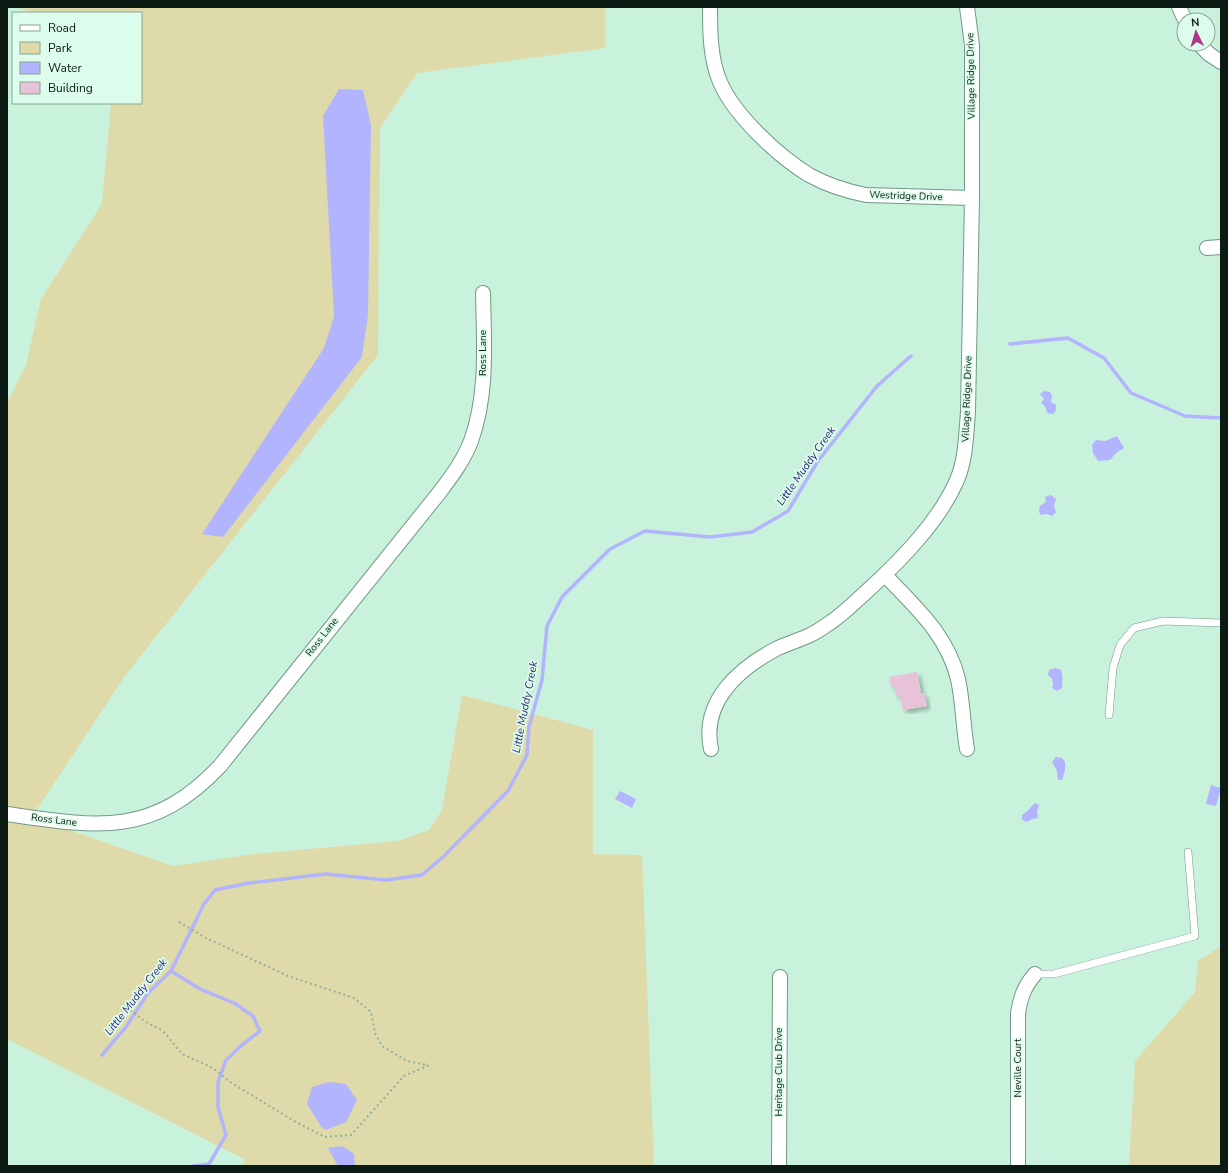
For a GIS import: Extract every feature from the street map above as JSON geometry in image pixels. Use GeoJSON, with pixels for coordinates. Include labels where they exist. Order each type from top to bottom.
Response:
{"type":"FeatureCollection","features":[{"type":"Feature","properties":{"kind":"street","name":"Westridge Drive"},"geometry":{"type":"LineString","coordinates":[[710,7],[710,32],[715,66],[720,82],[728,97],[744,118],[768,143],[795,165],[810,175],[833,186],[861,194],[972,198]]}},
{"type":"Feature","properties":{"kind":"street","name":"Village Ridge Drive"},"geometry":{"type":"LineString","coordinates":[[711,750],[709,732],[711,715],[718,699],[728,684],[755,661],[778,648],[809,636],[831,622],[885,575],[941,511],[957,480],[965,447],[968,412],[972,198],[972,45],[967,7]]}},
{"type":"Feature","properties":{"kind":"street"},"geometry":{"type":"LineString","coordinates":[[1209,52],[1221,62]]}},
{"type":"Feature","properties":{"kind":"street","name":"Ross Lane"},"geometry":{"type":"LineString","coordinates":[[7,814],[75,823],[101,824],[127,822],[167,809],[188,795],[220,766],[439,493],[463,457],[471,442],[483,392],[483,294]]}},
{"type":"Feature","properties":{"kind":"street"},"geometry":{"type":"LineString","coordinates":[[885,575],[926,618],[946,646],[958,679],[966,749]]}},
{"type":"Feature","properties":{"kind":"street","name":"Neville Court"},"geometry":{"type":"LineString","coordinates":[[1018,1166],[1018,1013],[1024,988],[1035,974]]}},
{"type":"Feature","properties":{"kind":"street","name":"Heritage Club Drive"},"geometry":{"type":"LineString","coordinates":[[779,1166],[780,978]]}},
{"type":"Feature","properties":{"kind":"lane"},"geometry":{"type":"LineString","coordinates":[[1109,715],[1113,668],[1120,645],[1134,628],[1163,621],[1221,623]]}},
{"type":"Feature","properties":{"kind":"lane"},"geometry":{"type":"LineString","coordinates":[[1035,974],[1054,974],[1195,936],[1188,852]]}},
{"type":"Feature","properties":{"kind":"path"},"geometry":{"type":"LineString","coordinates":[[126,1007],[146,1022],[163,1032],[182,1054],[213,1068],[230,1082],[294,1121],[325,1137],[351,1134],[404,1076],[429,1065],[407,1061],[382,1046],[375,1033],[371,1012],[354,998],[288,976],[206,938],[179,922]]}},
{"type":"Feature","properties":{"kind":"green space"},"geometry":{"type":"Polygon","coordinates":[[[17,7],[605,7],[605,48],[417,73],[380,128],[378,355],[125,676],[32,817],[173,866],[254,854],[398,841],[429,830],[442,810],[462,695],[593,730],[593,854],[642,855],[654,1166],[243,1166],[244,1159],[7,1039],[7,403],[26,365],[41,299],[102,204],[111,104],[142,104],[142,12],[30,12],[17,7]]]}},
{"type":"Feature","properties":{"kind":"green space"},"geometry":{"type":"Polygon","coordinates":[[[1221,946],[1221,1166],[1129,1166],[1135,1061],[1195,992],[1198,961],[1221,946]]]}},
{"type":"Feature","properties":{"kind":"water"},"geometry":{"type":"Polygon","coordinates":[[[339,89],[363,90],[371,125],[368,315],[362,357],[223,537],[202,534],[324,348],[334,316],[323,116],[339,89]]]}},
{"type":"Feature","properties":{"kind":"water"},"geometry":{"type":"Polygon","coordinates":[[[1044,391],[1050,392],[1052,396],[1051,402],[1056,405],[1056,410],[1053,414],[1047,413],[1045,406],[1041,403],[1044,399],[1040,394],[1044,391]]]}},
{"type":"Feature","properties":{"kind":"water"},"geometry":{"type":"Polygon","coordinates":[[[1117,436],[1124,448],[1116,453],[1110,460],[1098,461],[1093,453],[1092,445],[1096,440],[1105,441],[1117,436]]]}},
{"type":"Feature","properties":{"kind":"water"},"geometry":{"type":"Polygon","coordinates":[[[1051,495],[1056,499],[1054,506],[1056,512],[1052,516],[1047,514],[1041,515],[1039,512],[1040,506],[1046,502],[1045,497],[1051,495]]]}},
{"type":"Feature","properties":{"kind":"water"},"geometry":{"type":"Polygon","coordinates":[[[1055,668],[1061,670],[1062,674],[1062,688],[1057,691],[1052,688],[1053,681],[1048,675],[1049,670],[1055,668]]]}},
{"type":"Feature","properties":{"kind":"water"},"geometry":{"type":"Polygon","coordinates":[[[1056,757],[1062,758],[1065,762],[1065,771],[1062,780],[1058,780],[1057,771],[1052,762],[1056,757]]]}},
{"type":"Feature","properties":{"kind":"water"},"geometry":{"type":"Polygon","coordinates":[[[1211,785],[1221,788],[1216,806],[1206,804],[1211,785]]]}},
{"type":"Feature","properties":{"kind":"water"},"geometry":{"type":"Polygon","coordinates":[[[620,791],[636,799],[632,808],[615,799],[620,791]]]}},
{"type":"Feature","properties":{"kind":"water"},"geometry":{"type":"Polygon","coordinates":[[[1035,803],[1039,805],[1037,812],[1038,818],[1027,822],[1022,820],[1022,815],[1035,803]]]}},
{"type":"Feature","properties":{"kind":"water"},"geometry":{"type":"Polygon","coordinates":[[[329,1082],[346,1084],[357,1100],[346,1122],[326,1130],[322,1128],[307,1104],[312,1087],[329,1082]]]}},
{"type":"Feature","properties":{"kind":"water"},"geometry":{"type":"Polygon","coordinates":[[[342,1146],[354,1154],[355,1166],[338,1166],[328,1148],[342,1146]]]}},
{"type":"Feature","properties":{"kind":"building"},"geometry":{"type":"Polygon","coordinates":[[[917,672],[921,693],[924,693],[927,706],[903,710],[900,695],[896,696],[894,686],[891,687],[889,677],[917,672]]]}},
{"type":"Feature","properties":{"kind":"waterway","name":"Little Muddy Creek"},"geometry":{"type":"LineString","coordinates":[[1010,344],[1068,338],[1104,358],[1131,393],[1185,416],[1221,418]]}},
{"type":"Feature","properties":{"kind":"waterway","name":"Little Muddy Creek"},"geometry":{"type":"LineString","coordinates":[[102,1055],[126,1027],[148,993],[171,971],[204,904],[215,890],[249,883],[326,874],[386,880],[422,875],[444,856],[508,791],[527,755],[529,727],[542,680],[547,626],[562,597],[610,549],[645,531],[710,537],[752,532],[788,511],[818,461],[877,386],[911,356]]}},
{"type":"Feature","properties":{"kind":"waterway"},"geometry":{"type":"LineString","coordinates":[[171,971],[200,989],[234,1003],[253,1016],[260,1031],[226,1060],[218,1082],[218,1107],[226,1135],[209,1164],[193,1166]]}}]}
